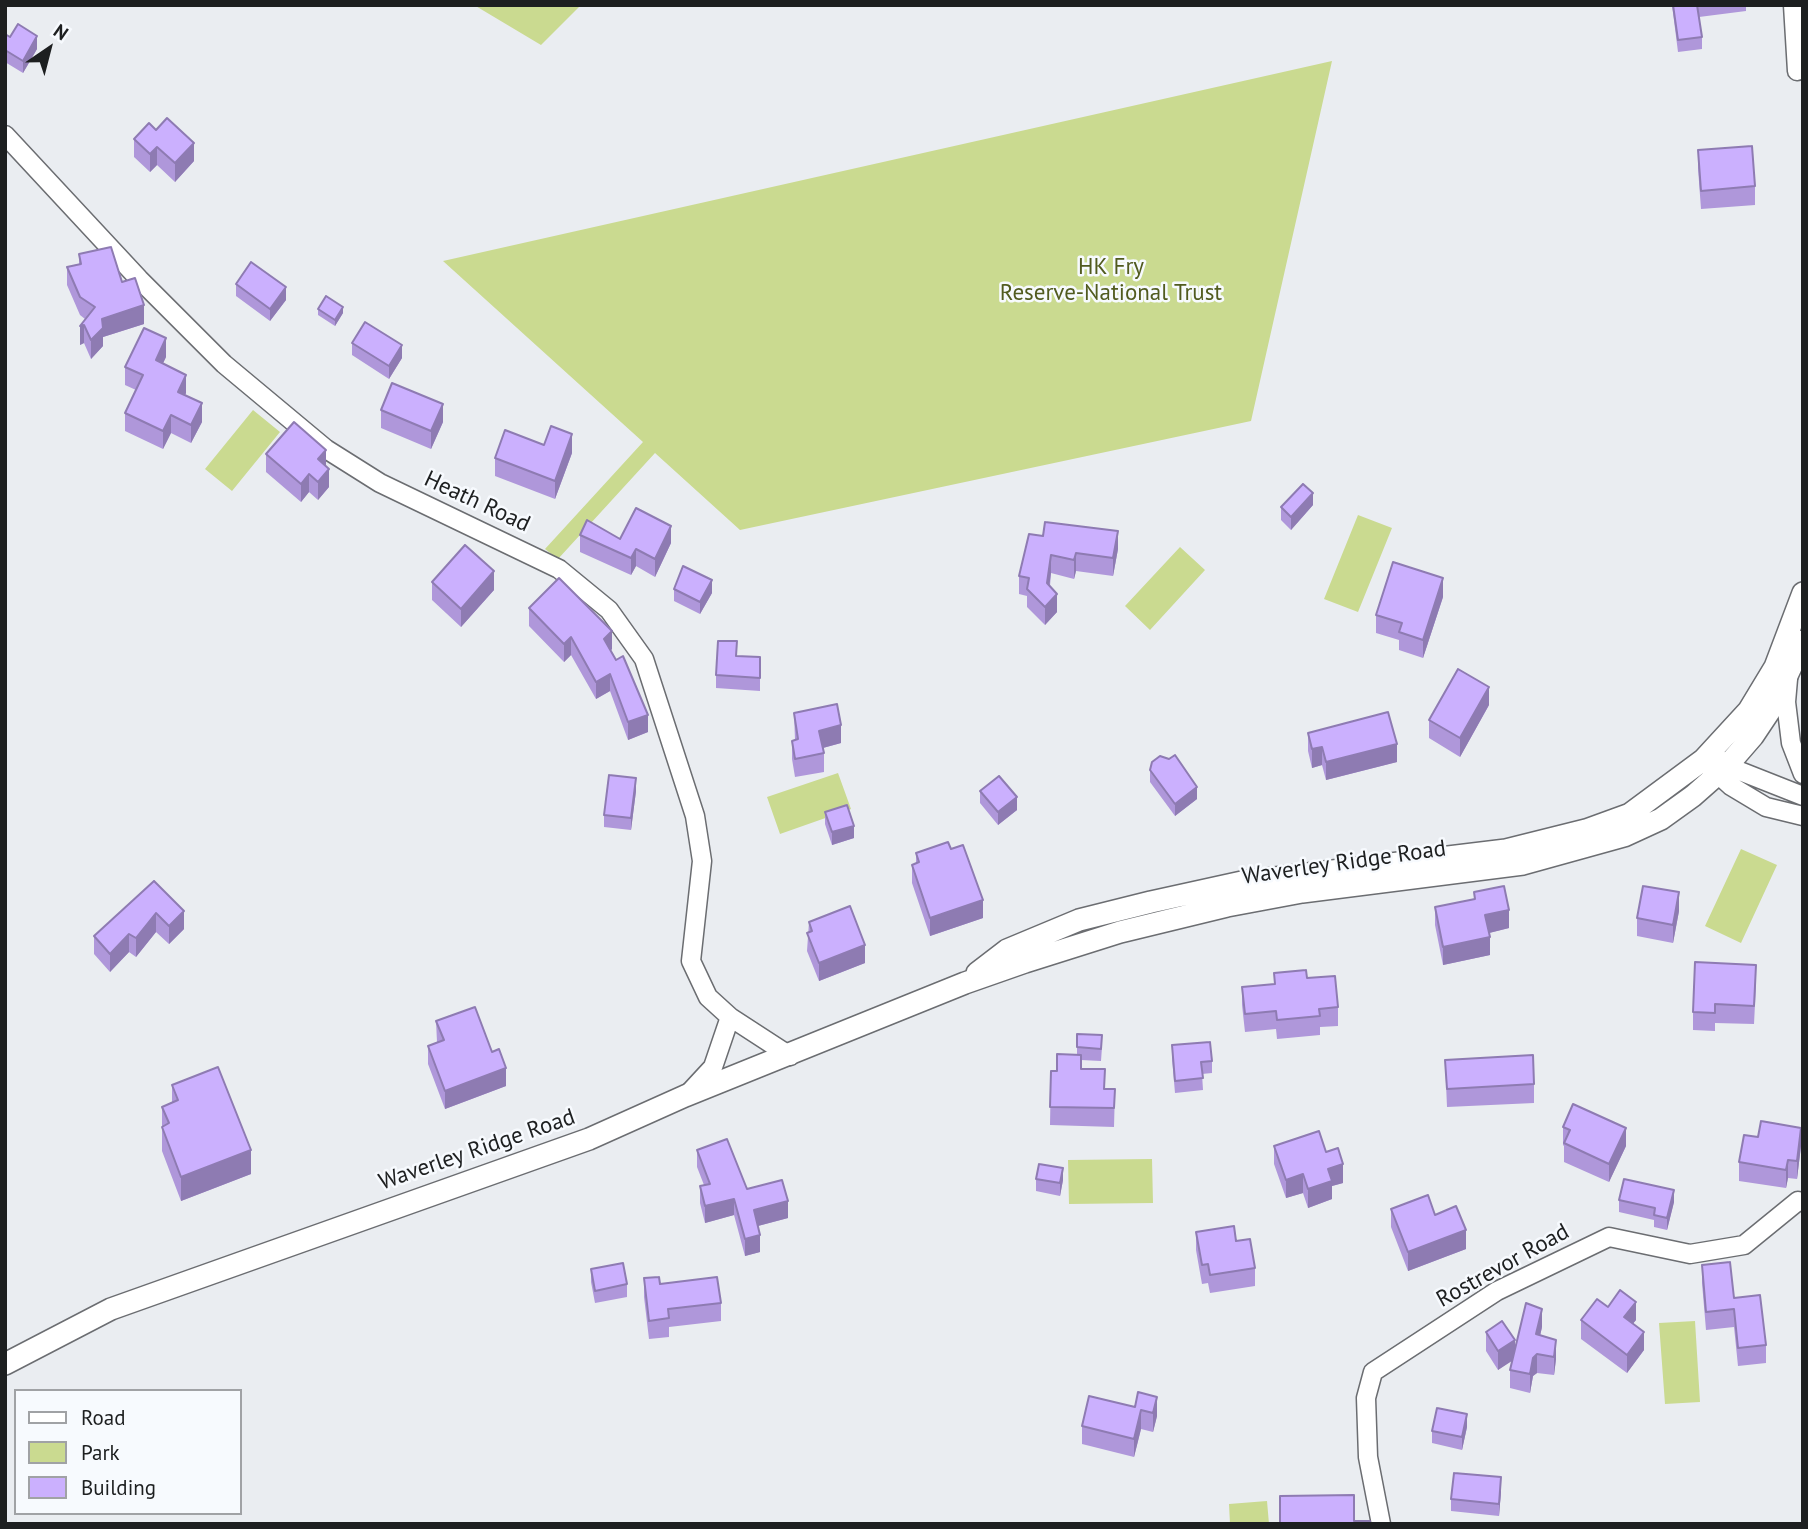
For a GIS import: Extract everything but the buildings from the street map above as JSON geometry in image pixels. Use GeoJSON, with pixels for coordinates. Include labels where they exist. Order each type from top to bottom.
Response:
{"type":"FeatureCollection","features":[{"type":"Feature","properties":{"kind":"main road","name":"Waverley Ridge Road"},"geometry":{"type":"LineString","coordinates":[[1715,763],[1775,667],[1803,593]]}},
{"type":"Feature","properties":{"kind":"main road","name":"Waverley Ridge Road"},"geometry":{"type":"LineString","coordinates":[[5,1364],[111,1309],[589,1139],[685,1096],[790,1056],[965,983],[1120,932],[1227,906],[1302,892],[1502,867],[1582,849],[1661,819],[1715,763],[1753,736],[1788,676],[1803,641]]}},
{"type":"Feature","properties":{"kind":"street"},"geometry":{"type":"LineString","coordinates":[[1793,5],[1797,71]]}},
{"type":"Feature","properties":{"kind":"street","name":"Heath Road"},"geometry":{"type":"LineString","coordinates":[[5,135],[139,279],[224,364],[326,449],[380,483],[559,569],[609,610],[643,659],[695,816],[702,861],[691,961],[708,998],[730,1017],[790,1056]]}},
{"type":"Feature","properties":{"kind":"street","name":"Waverley Ridge Road"},"geometry":{"type":"LineString","coordinates":[[1788,676],[1786,702],[1791,743],[1803,774]]}},
{"type":"Feature","properties":{"kind":"street"},"geometry":{"type":"LineString","coordinates":[[1715,763],[1803,796]]}},
{"type":"Feature","properties":{"kind":"street"},"geometry":{"type":"LineString","coordinates":[[1715,763],[1766,807],[1803,816]]}},
{"type":"Feature","properties":{"kind":"street"},"geometry":{"type":"LineString","coordinates":[[685,1096],[713,1067],[730,1017]]}},
{"type":"Feature","properties":{"kind":"street","name":"Rostrevor Road"},"geometry":{"type":"LineString","coordinates":[[1381,1524],[1368,1457],[1366,1398],[1373,1372],[1497,1291],[1609,1237],[1690,1254],[1744,1245],[1798,1201],[1803,1202]]}},
{"type":"Feature","properties":{"kind":"green space"},"geometry":{"type":"Polygon","coordinates":[[[474,5],[581,5],[541,45],[474,5]]]}},
{"type":"Feature","properties":{"kind":"green space","name":"HK Fry Reserve-National Trust"},"geometry":{"type":"Polygon","coordinates":[[[1332,61],[1251,421],[740,530],[655,453],[558,559],[545,549],[643,442],[443,261],[1332,61]]]}},
{"type":"Feature","properties":{"kind":"green space"},"geometry":{"type":"Polygon","coordinates":[[[253,410],[280,432],[232,491],[205,469],[253,410]]]}},
{"type":"Feature","properties":{"kind":"green space"},"geometry":{"type":"Polygon","coordinates":[[[1358,515],[1392,528],[1358,612],[1324,599],[1358,515]]]}},
{"type":"Feature","properties":{"kind":"green space"},"geometry":{"type":"Polygon","coordinates":[[[1180,547],[1205,570],[1150,630],[1125,606],[1180,547]]]}},
{"type":"Feature","properties":{"kind":"green space"},"geometry":{"type":"Polygon","coordinates":[[[838,773],[851,809],[780,834],[767,797],[838,773]]]}},
{"type":"Feature","properties":{"kind":"green space"},"geometry":{"type":"Polygon","coordinates":[[[1741,849],[1777,865],[1741,943],[1705,926],[1741,849]]]}},
{"type":"Feature","properties":{"kind":"green space"},"geometry":{"type":"Polygon","coordinates":[[[1152,1159],[1153,1203],[1069,1204],[1068,1160],[1152,1159]]]}},
{"type":"Feature","properties":{"kind":"green space"},"geometry":{"type":"Polygon","coordinates":[[[1695,1321],[1700,1402],[1665,1404],[1659,1323],[1695,1321]]]}},
{"type":"Feature","properties":{"kind":"green space"},"geometry":{"type":"Polygon","coordinates":[[[1267,1501],[1269,1524],[1230,1524],[1229,1504],[1267,1501]]]}}]}
